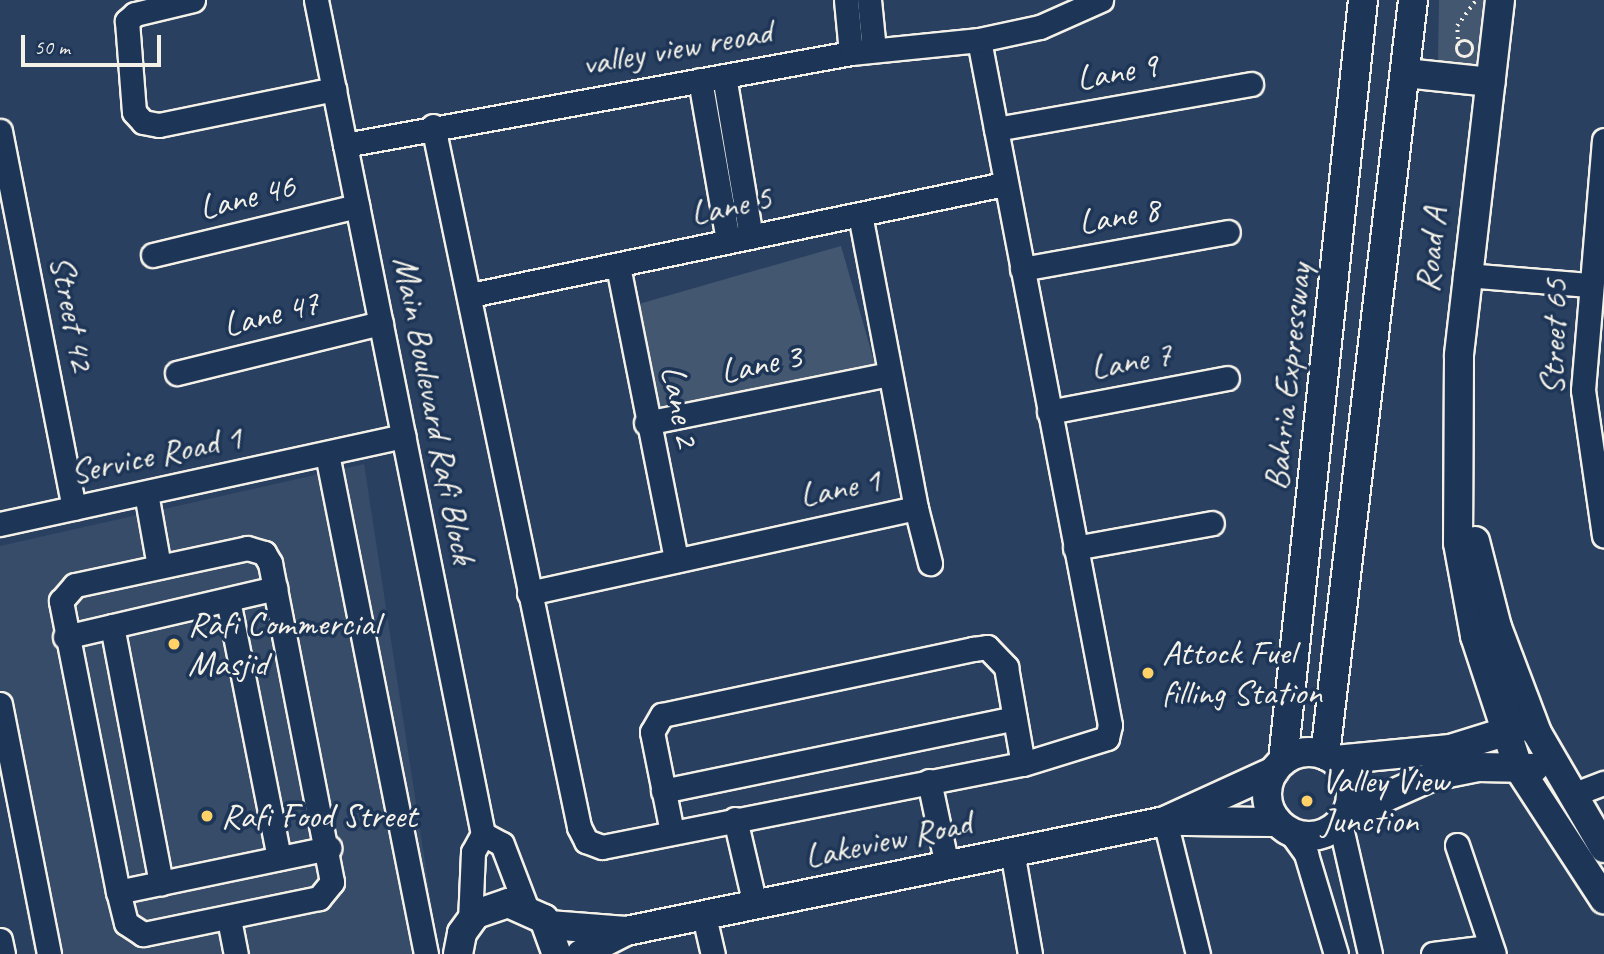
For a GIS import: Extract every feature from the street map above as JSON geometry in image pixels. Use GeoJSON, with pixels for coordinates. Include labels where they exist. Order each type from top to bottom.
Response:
{"type":"FeatureCollection","features":[{"type":"Feature","properties":{"kind":"main road","name":"Bahria Expressway"},"geometry":{"type":"LineString","coordinates":[[1278,766],[1363,0]]}},
{"type":"Feature","properties":{"kind":"main road"},"geometry":{"type":"LineString","coordinates":[[1344,818],[1349,780],[1330,758],[1413,0]]}},
{"type":"Feature","properties":{"kind":"main road","name":"Road A"},"geometry":{"type":"LineString","coordinates":[[1461,510],[1459,356],[1465,275],[1500,0]]}},
{"type":"Feature","properties":{"kind":"main road"},"geometry":{"type":"LineString","coordinates":[[1405,73],[1490,82]]}},
{"type":"Feature","properties":{"kind":"main road"},"geometry":{"type":"LineString","coordinates":[[1461,510],[1534,722],[1557,770],[1604,848]]}},
{"type":"Feature","properties":{"kind":"main road"},"geometry":{"type":"LineString","coordinates":[[1461,510],[1458,543],[1475,636],[1505,733],[1518,767],[1604,899]]}},
{"type":"Feature","properties":{"kind":"main road"},"geometry":{"type":"LineString","coordinates":[[1165,821],[1303,752],[1330,758],[1393,758],[1505,733],[1534,722]]}},
{"type":"Feature","properties":{"kind":"main road"},"geometry":{"type":"LineString","coordinates":[[1278,766],[1267,797],[1284,827]]}},
{"type":"Feature","properties":{"kind":"main road"},"geometry":{"type":"LineString","coordinates":[[1165,821],[1284,827],[1326,834],[1344,818],[1433,776],[1518,767],[1557,770]]}},
{"type":"Feature","properties":{"kind":"main road","name":"Lakeview Road"},"geometry":{"type":"LineString","coordinates":[[626,931],[1165,821]]}},
{"type":"Feature","properties":{"kind":"main road"},"geometry":{"type":"LineString","coordinates":[[458,954],[470,920],[492,906],[526,907],[549,925],[626,931]]}},
{"type":"Feature","properties":{"kind":"main road"},"geometry":{"type":"LineString","coordinates":[[549,925],[557,954]]}},
{"type":"Feature","properties":{"kind":"main road"},"geometry":{"type":"LineString","coordinates":[[582,954],[626,931]]}},
{"type":"Feature","properties":{"kind":"street"},"geometry":{"type":"LineString","coordinates":[[193,0],[135,14],[127,21],[134,112],[143,122],[159,125],[334,89]]}},
{"type":"Feature","properties":{"kind":"street","name":"Main Boulevard Rafi Block"},"geometry":{"type":"LineString","coordinates":[[316,0],[484,834]]}},
{"type":"Feature","properties":{"kind":"street"},"geometry":{"type":"LineString","coordinates":[[846,0],[851,53]]}},
{"type":"Feature","properties":{"kind":"street"},"geometry":{"type":"LineString","coordinates":[[869,0],[874,50]]}},
{"type":"Feature","properties":{"kind":"street","name":"valley view reoad"},"geometry":{"type":"LineString","coordinates":[[345,145],[433,126],[851,53],[979,40],[1040,27],[1101,0]]}},
{"type":"Feature","properties":{"kind":"street"},"geometry":{"type":"LineString","coordinates":[[433,126],[471,295],[529,593],[586,841],[602,848],[735,819],[1023,764],[1098,746],[1110,725],[1004,184],[979,40]]}},
{"type":"Feature","properties":{"kind":"street"},"geometry":{"type":"LineString","coordinates":[[724,76],[751,237]]}},
{"type":"Feature","properties":{"kind":"street"},"geometry":{"type":"LineString","coordinates":[[700,80],[728,241]]}},
{"type":"Feature","properties":{"kind":"street","name":"Lane 9"},"geometry":{"type":"LineString","coordinates":[[996,129],[1251,83]]}},
{"type":"Feature","properties":{"kind":"street","name":"Street 42"},"geometry":{"type":"LineString","coordinates":[[0,131],[9,216],[74,508]]}},
{"type":"Feature","properties":{"kind":"street","name":"Street 65"},"geometry":{"type":"LineString","coordinates":[[1604,140],[1601,205],[1590,285],[1583,390],[1604,535]]}},
{"type":"Feature","properties":{"kind":"street","name":"Lane 5"},"geometry":{"type":"LineString","coordinates":[[471,295],[1004,184]]}},
{"type":"Feature","properties":{"kind":"street","name":"Lane 46"},"geometry":{"type":"LineString","coordinates":[[153,255],[357,206]]}},
{"type":"Feature","properties":{"kind":"street","name":"Lane 1"},"geometry":{"type":"LineString","coordinates":[[529,593],[916,508],[860,215]]}},
{"type":"Feature","properties":{"kind":"street","name":"Lane 8"},"geometry":{"type":"LineString","coordinates":[[1022,269],[1228,232]]}},
{"type":"Feature","properties":{"kind":"street","name":"Lane 2"},"geometry":{"type":"LineString","coordinates":[[618,265],[646,423],[676,560]]}},
{"type":"Feature","properties":{"kind":"street"},"geometry":{"type":"LineString","coordinates":[[1465,275],[1590,285]]}},
{"type":"Feature","properties":{"kind":"street","name":"Lane 47"},"geometry":{"type":"LineString","coordinates":[[177,373],[381,323]]}},
{"type":"Feature","properties":{"kind":"street","name":"Lane 3"},"geometry":{"type":"LineString","coordinates":[[646,423],[889,374]]}},
{"type":"Feature","properties":{"kind":"street","name":"Lane 7"},"geometry":{"type":"LineString","coordinates":[[1049,412],[1227,378]]}},
{"type":"Feature","properties":{"kind":"street","name":"Service Road 1"},"geometry":{"type":"LineString","coordinates":[[0,524],[404,436]]}},
{"type":"Feature","properties":{"kind":"street"},"geometry":{"type":"LineString","coordinates":[[327,454],[426,954]]}},
{"type":"Feature","properties":{"kind":"street"},"geometry":{"type":"LineString","coordinates":[[146,493],[159,566]]}},
{"type":"Feature","properties":{"kind":"street"},"geometry":{"type":"LineString","coordinates":[[916,508],[930,563]]}},
{"type":"Feature","properties":{"kind":"street"},"geometry":{"type":"LineString","coordinates":[[1075,548],[1212,523]]}},
{"type":"Feature","properties":{"kind":"street"},"geometry":{"type":"LineString","coordinates":[[247,548],[264,553],[275,588],[329,848],[332,882],[319,898],[229,919],[143,934],[126,923],[118,892],[65,637],[65,592],[159,566],[247,548]]}},
{"type":"Feature","properties":{"kind":"street"},"geometry":{"type":"LineString","coordinates":[[65,637],[275,588]]}},
{"type":"Feature","properties":{"kind":"street"},"geometry":{"type":"LineString","coordinates":[[228,600],[279,858]]}},
{"type":"Feature","properties":{"kind":"street"},"geometry":{"type":"LineString","coordinates":[[112,626],[161,883]]}},
{"type":"Feature","properties":{"kind":"street"},"geometry":{"type":"LineString","coordinates":[[672,832],[652,732],[662,715],[973,649],[987,647],[1006,667],[1023,764]]}},
{"type":"Feature","properties":{"kind":"street"},"geometry":{"type":"LineString","coordinates":[[0,704],[50,954]]}},
{"type":"Feature","properties":{"kind":"street"},"geometry":{"type":"LineString","coordinates":[[663,791],[1015,718]]}},
{"type":"Feature","properties":{"kind":"street"},"geometry":{"type":"LineString","coordinates":[[929,781],[947,866]]}},
{"type":"Feature","properties":{"kind":"street"},"geometry":{"type":"LineString","coordinates":[[1572,795],[1604,783]]}},
{"type":"Feature","properties":{"kind":"street"},"geometry":{"type":"LineString","coordinates":[[1344,818],[1370,954]]}},
{"type":"Feature","properties":{"kind":"street"},"geometry":{"type":"LineString","coordinates":[[735,819],[755,905]]}},
{"type":"Feature","properties":{"kind":"street"},"geometry":{"type":"LineString","coordinates":[[1165,821],[1198,954]]}},
{"type":"Feature","properties":{"kind":"street"},"geometry":{"type":"LineString","coordinates":[[1284,827],[1306,854],[1336,954]]}},
{"type":"Feature","properties":{"kind":"street"},"geometry":{"type":"LineString","coordinates":[[470,920],[472,852],[484,834],[502,844],[526,907]]}},
{"type":"Feature","properties":{"kind":"street"},"geometry":{"type":"LineString","coordinates":[[1433,954],[1490,950],[1457,845]]}},
{"type":"Feature","properties":{"kind":"street"},"geometry":{"type":"LineString","coordinates":[[118,892],[329,848]]}},
{"type":"Feature","properties":{"kind":"street"},"geometry":{"type":"LineString","coordinates":[[1012,851],[1030,954]]}},
{"type":"Feature","properties":{"kind":"street"},"geometry":{"type":"LineString","coordinates":[[704,916],[713,954]]}},
{"type":"Feature","properties":{"kind":"street"},"geometry":{"type":"LineString","coordinates":[[229,919],[236,954]]}},
{"type":"Feature","properties":{"kind":"street"},"geometry":{"type":"LineString","coordinates":[[0,940],[3,954]]}},
{"type":"Feature","properties":{"kind":"path"},"geometry":{"type":"LineString","coordinates":[[1458,46],[1468,42],[1472,53],[1463,56],[1458,46],[1456,29],[1476,0]]}},
{"type":"Feature","properties":{"kind":"shaded area"},"geometry":{"type":"Polygon","coordinates":[[[1439,0],[1496,0],[1483,69],[1438,62],[1439,0]]]}},
{"type":"Feature","properties":{"kind":"shaded area"},"geometry":{"type":"Polygon","coordinates":[[[841,246],[877,372],[664,433],[628,307],[841,246]]]}},
{"type":"Feature","properties":{"kind":"shaded area"},"geometry":{"type":"Polygon","coordinates":[[[364,464],[439,954],[34,954],[0,768],[0,546],[364,464]]]}},
{"type":"Feature","properties":{"kind":"place","name":"Rafi Commercial Masjid"},"geometry":{"type":"Point","coordinates":[174,644]}},
{"type":"Feature","properties":{"kind":"place","name":"Attock Fuel filling Station"},"geometry":{"type":"Point","coordinates":[1148,673]}},
{"type":"Feature","properties":{"kind":"place","name":"Valley View Junction"},"geometry":{"type":"Point","coordinates":[1307,801]}},
{"type":"Feature","properties":{"kind":"place","name":"Rafi Food Street"},"geometry":{"type":"Point","coordinates":[207,816]}}]}
